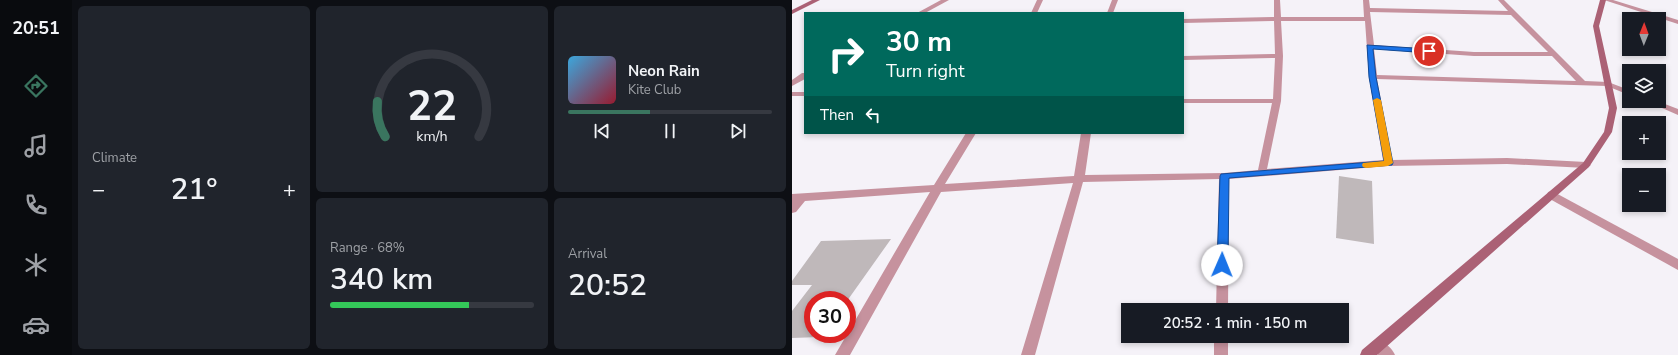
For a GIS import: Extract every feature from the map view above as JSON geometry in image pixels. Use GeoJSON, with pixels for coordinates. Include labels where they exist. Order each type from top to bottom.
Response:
{"type":"FeatureCollection","features":[{"type":"Feature","properties":{"kind":"main road"},"geometry":{"type":"LineString","coordinates":[[792,12],[817,0]]}},
{"type":"Feature","properties":{"kind":"main road"},"geometry":{"type":"LineString","coordinates":[[1367,355],[1383,350],[1552,194],[1586,165],[1608,132],[1613,108],[1596,26],[1603,0]]}},
{"type":"Feature","properties":{"kind":"street"},"geometry":{"type":"LineString","coordinates":[[922,12],[946,0]]}},
{"type":"Feature","properties":{"kind":"street"},"geometry":{"type":"LineString","coordinates":[[1034,12],[1040,0]]}},
{"type":"Feature","properties":{"kind":"street"},"geometry":{"type":"LineString","coordinates":[[1110,12],[1115,0]]}},
{"type":"Feature","properties":{"kind":"street"},"geometry":{"type":"LineString","coordinates":[[1262,172],[1276,100],[1279,56],[1276,19],[1277,0]]}},
{"type":"Feature","properties":{"kind":"street"},"geometry":{"type":"LineString","coordinates":[[1366,0],[1373,77],[1388,163]]}},
{"type":"Feature","properties":{"kind":"street"},"geometry":{"type":"LineString","coordinates":[[1501,0],[1512,13],[1584,84]]}},
{"type":"Feature","properties":{"kind":"street"},"geometry":{"type":"LineString","coordinates":[[1607,0],[1678,22]]}},
{"type":"Feature","properties":{"kind":"street"},"geometry":{"type":"LineString","coordinates":[[1366,10],[1512,13]]}},
{"type":"Feature","properties":{"kind":"street"},"geometry":{"type":"LineString","coordinates":[[1184,21],[1368,19]]}},
{"type":"Feature","properties":{"kind":"street"},"geometry":{"type":"LineString","coordinates":[[1370,47],[1474,54],[1553,54]]}},
{"type":"Feature","properties":{"kind":"street"},"geometry":{"type":"LineString","coordinates":[[1184,58],[1279,56]]}},
{"type":"Feature","properties":{"kind":"street"},"geometry":{"type":"LineString","coordinates":[[792,84],[804,76]]}},
{"type":"Feature","properties":{"kind":"street"},"geometry":{"type":"LineString","coordinates":[[1373,77],[1608,84],[1622,90]]}},
{"type":"Feature","properties":{"kind":"street"},"geometry":{"type":"LineString","coordinates":[[792,94],[804,94]]}},
{"type":"Feature","properties":{"kind":"street"},"geometry":{"type":"LineString","coordinates":[[1184,101],[1276,100]]}},
{"type":"Feature","properties":{"kind":"street"},"geometry":{"type":"LineString","coordinates":[[1666,107],[1678,112]]}},
{"type":"Feature","properties":{"kind":"street"},"geometry":{"type":"LineString","coordinates":[[842,355],[937,189],[970,134]]}},
{"type":"Feature","properties":{"kind":"street"},"geometry":{"type":"LineString","coordinates":[[1028,355],[1079,179],[1086,134]]}},
{"type":"Feature","properties":{"kind":"street"},"geometry":{"type":"LineString","coordinates":[[792,209],[797,198],[1079,179],[1224,176],[1388,163],[1507,162],[1586,165]]}},
{"type":"Feature","properties":{"kind":"street"},"geometry":{"type":"LineString","coordinates":[[1222,303],[1224,176]]}},
{"type":"Feature","properties":{"kind":"street"},"geometry":{"type":"LineString","coordinates":[[1552,194],[1678,265]]}},
{"type":"Feature","properties":{"kind":"street"},"geometry":{"type":"LineString","coordinates":[[1221,343],[1221,355]]}},
{"type":"Feature","properties":{"kind":"building"},"geometry":{"type":"Polygon","coordinates":[[[1339,176],[1372,181],[1374,244],[1336,238],[1339,176]]]}},
{"type":"Feature","properties":{"kind":"building"},"geometry":{"type":"Polygon","coordinates":[[[891,239],[854,291],[807,291],[812,285],[792,285],[792,281],[821,241],[891,239]]]}},
{"type":"Feature","properties":{"kind":"building"},"geometry":{"type":"Polygon","coordinates":[[[804,295],[804,338],[792,338],[792,311],[804,295]]]}},
{"type":"Feature","properties":{"kind":"slow traffic"},"geometry":{"type":"LineString","coordinates":[[1366,165],[1388,163],[1377,100]]}},
{"type":"Feature","properties":{"kind":"route"},"geometry":{"type":"LineString","coordinates":[[1222,265],[1224,176],[1388,163],[1373,77],[1370,47],[1429,51]]}}]}
